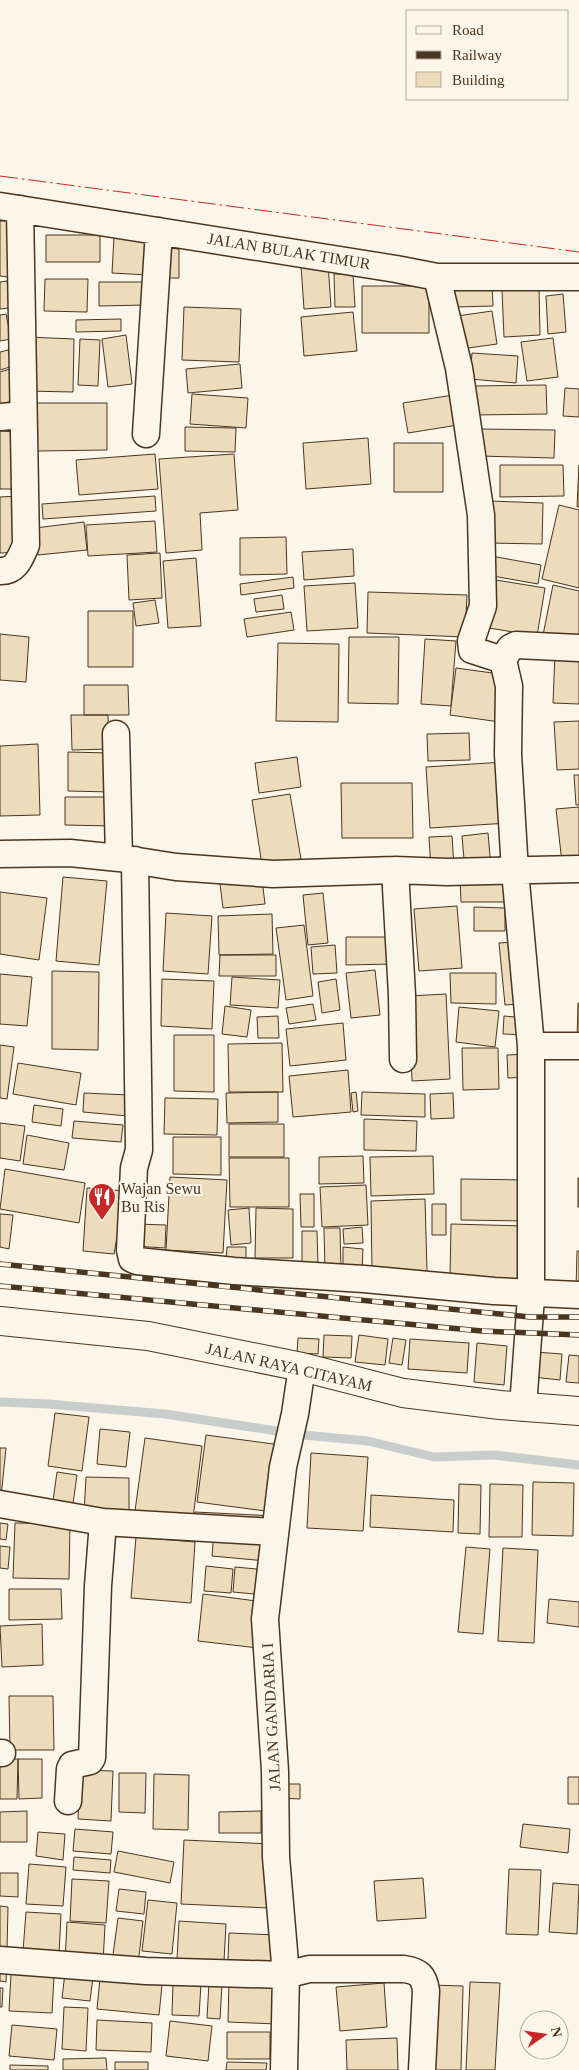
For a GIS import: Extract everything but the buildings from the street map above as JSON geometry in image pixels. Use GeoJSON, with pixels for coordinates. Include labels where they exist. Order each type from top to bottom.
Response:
{"type":"FeatureCollection","features":[{"type":"Feature","properties":{"kind":"main road","name":"JALAN RAYA CITAYAM"},"geometry":{"type":"LineString","coordinates":[[0,1321],[148,1336],[302,1367],[403,1393],[524,1408],[579,1412]]}},
{"type":"Feature","properties":{"kind":"street","name":"JALAN BULAK TIMUR"},"geometry":{"type":"LineString","coordinates":[[10,207],[437,277],[579,277]]}},
{"type":"Feature","properties":{"kind":"street"},"geometry":{"type":"LineString","coordinates":[[0,571],[6,572],[17,564],[26,545],[12,416],[10,207]]}},
{"type":"Feature","properties":{"kind":"street"},"geometry":{"type":"LineString","coordinates":[[146,434],[159,231]]}},
{"type":"Feature","properties":{"kind":"street"},"geometry":{"type":"LineString","coordinates":[[437,277],[459,368],[481,515],[483,606],[471,641],[472,650],[504,660]]}},
{"type":"Feature","properties":{"kind":"street"},"geometry":{"type":"LineString","coordinates":[[524,1408],[531,1293],[531,1046],[515,871],[508,754],[510,686],[504,660],[510,648],[516,644],[579,648]]}},
{"type":"Feature","properties":{"kind":"street"},"geometry":{"type":"LineString","coordinates":[[116,734],[127,859],[139,1150],[134,1168],[130,1250],[132,1259],[234,1271],[364,1279],[494,1291],[579,1295]]}},
{"type":"Feature","properties":{"kind":"street"},"geometry":{"type":"LineString","coordinates":[[0,854],[70,854],[127,859],[176,867],[273,874],[395,870],[447,872],[579,869]]}},
{"type":"Feature","properties":{"kind":"street"},"geometry":{"type":"LineString","coordinates":[[395,870],[402,995],[403,1059]]}},
{"type":"Feature","properties":{"kind":"street"},"geometry":{"type":"LineString","coordinates":[[531,1046],[579,1046]]}},
{"type":"Feature","properties":{"kind":"street","name":"JALAN GANDARIA I"},"geometry":{"type":"LineString","coordinates":[[284,2070],[286,1975],[276,1857],[275,1771],[265,1619],[283,1467],[295,1414],[302,1367]]}},
{"type":"Feature","properties":{"kind":"street"},"geometry":{"type":"LineString","coordinates":[[0,1504],[103,1522],[274,1532]]}},
{"type":"Feature","properties":{"kind":"street"},"geometry":{"type":"LineString","coordinates":[[68,1801],[70,1769],[72,1765],[90,1762],[92,1758],[98,1586],[103,1522]]}},
{"type":"Feature","properties":{"kind":"street"},"geometry":{"type":"LineString","coordinates":[[0,1960],[146,1971],[286,1975],[309,1970],[414,1970],[425,1981],[426,1992],[422,2070]]}},
{"type":"Feature","properties":{"kind":"waterway"},"geometry":{"type":"LineString","coordinates":[[0,1402],[165,1414],[303,1435],[368,1441],[434,1457],[494,1455],[579,1465]]}},
{"type":"Feature","properties":{"kind":"railway"},"geometry":{"type":"LineString","coordinates":[[0,1264],[530,1317],[579,1317]]}},
{"type":"Feature","properties":{"kind":"railway"},"geometry":{"type":"LineString","coordinates":[[0,1286],[482,1331],[579,1335]]}},
{"type":"Feature","properties":{"kind":"power"},"geometry":{"type":"LineString","coordinates":[[0,176],[579,252]]}},
{"type":"Feature","properties":{"kind":"place","name":"Wajan Sewu Bu Ris"},"geometry":{"type":"Point","coordinates":[102,1221]}}]}
